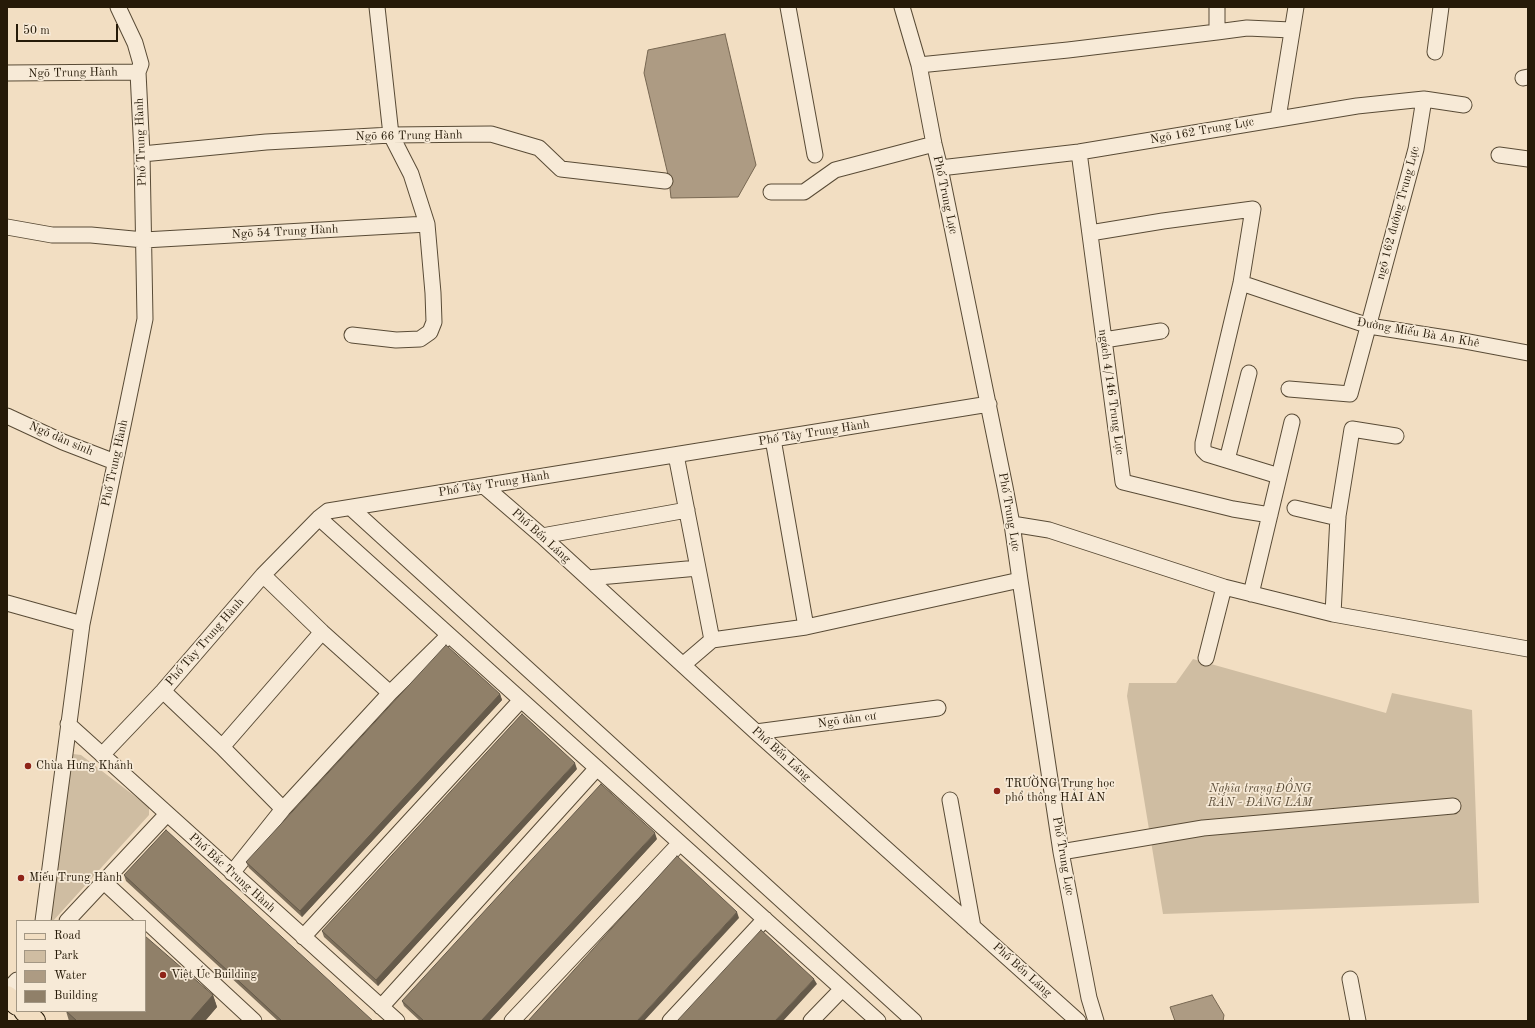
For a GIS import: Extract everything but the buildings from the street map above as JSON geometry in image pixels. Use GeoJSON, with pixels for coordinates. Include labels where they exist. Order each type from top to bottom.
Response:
{"type":"FeatureCollection","features":[{"type":"Feature","properties":{"kind":"main road"},"geometry":{"type":"LineString","coordinates":[[7,996],[16,1004]]}},
{"type":"Feature","properties":{"kind":"main road"},"geometry":{"type":"LineString","coordinates":[[25,1012],[35,1021]]}},
{"type":"Feature","properties":{"kind":"street","name":"Phố Trung Hành"},"geometry":{"type":"LineString","coordinates":[[42,920],[82,624],[145,319],[142,154],[138,72],[141,64],[135,43],[118,7]]}},
{"type":"Feature","properties":{"kind":"street"},"geometry":{"type":"LineString","coordinates":[[352,335],[396,340],[420,339],[430,332],[434,322],[427,224],[411,174],[390,135],[377,7]]}},
{"type":"Feature","properties":{"kind":"street"},"geometry":{"type":"LineString","coordinates":[[788,7],[815,155]]}},
{"type":"Feature","properties":{"kind":"street","name":"Phố Trung Lực"},"geometry":{"type":"LineString","coordinates":[[902,7],[919,65],[934,144],[989,404],[1012,524],[1061,852],[1089,998],[1096,1021]]}},
{"type":"Feature","properties":{"kind":"street"},"geometry":{"type":"LineString","coordinates":[[1217,7],[1217,32]]}},
{"type":"Feature","properties":{"kind":"street"},"geometry":{"type":"LineString","coordinates":[[1278,118],[1291,30],[1296,7]]}},
{"type":"Feature","properties":{"kind":"street"},"geometry":{"type":"LineString","coordinates":[[1435,52],[1442,7]]}},
{"type":"Feature","properties":{"kind":"street"},"geometry":{"type":"LineString","coordinates":[[919,65],[1068,50],[1247,28],[1291,30]]}},
{"type":"Feature","properties":{"kind":"street","name":"Ngõ Trung Hành"},"geometry":{"type":"LineString","coordinates":[[7,73],[138,72]]}},
{"type":"Feature","properties":{"kind":"street","name":"Ngõ 162 Trung Lực"},"geometry":{"type":"LineString","coordinates":[[940,168],[1079,152],[1357,106],[1424,99],[1464,105]]}},
{"type":"Feature","properties":{"kind":"street","name":"ngõ 162 đường Trung Lực"},"geometry":{"type":"LineString","coordinates":[[1289,389],[1350,394],[1416,149],[1424,99]]}},
{"type":"Feature","properties":{"kind":"street","name":"Ngõ 66 Trung Hành"},"geometry":{"type":"LineString","coordinates":[[142,154],[266,142],[390,135],[491,134],[539,148],[561,169],[665,182]]}},
{"type":"Feature","properties":{"kind":"street"},"geometry":{"type":"LineString","coordinates":[[771,192],[804,192],[835,170],[934,144]]}},
{"type":"Feature","properties":{"kind":"street","name":"ngách 4/146 Trung Lực"},"geometry":{"type":"LineString","coordinates":[[1079,152],[1123,482],[1232,509],[1270,516]]}},
{"type":"Feature","properties":{"kind":"street"},"geometry":{"type":"LineString","coordinates":[[1499,155],[1528,159]]}},
{"type":"Feature","properties":{"kind":"street"},"geometry":{"type":"LineString","coordinates":[[1090,233],[1163,221],[1253,209],[1241,283],[1203,443],[1203,450],[1207,454],[1279,476]]}},
{"type":"Feature","properties":{"kind":"street","name":"Ngõ 54 Trung Hành"},"geometry":{"type":"LineString","coordinates":[[7,227],[52,235],[91,235],[144,240],[427,224]]}},
{"type":"Feature","properties":{"kind":"street","name":"Đường Miếu Bà An Khê"},"geometry":{"type":"LineString","coordinates":[[1241,283],[1369,326],[1459,340],[1528,353]]}},
{"type":"Feature","properties":{"kind":"street"},"geometry":{"type":"LineString","coordinates":[[1104,340],[1161,331]]}},
{"type":"Feature","properties":{"kind":"street"},"geometry":{"type":"LineString","coordinates":[[1227,460],[1249,373]]}},
{"type":"Feature","properties":{"kind":"street","name":"Phố Tây Trung Hành"},"geometry":{"type":"LineString","coordinates":[[102,755],[163,691],[263,575],[319,518],[328,511],[989,404]]}},
{"type":"Feature","properties":{"kind":"street","name":"Ngõ dân sinh"},"geometry":{"type":"LineString","coordinates":[[7,416],[63,442],[115,462]]}},
{"type":"Feature","properties":{"kind":"street"},"geometry":{"type":"LineString","coordinates":[[1251,594],[1292,422]]}},
{"type":"Feature","properties":{"kind":"street"},"geometry":{"type":"LineString","coordinates":[[1333,614],[1338,518],[1352,429],[1396,436]]}},
{"type":"Feature","properties":{"kind":"street"},"geometry":{"type":"LineString","coordinates":[[773,439],[806,627]]}},
{"type":"Feature","properties":{"kind":"street"},"geometry":{"type":"LineString","coordinates":[[676,455],[712,640]]}},
{"type":"Feature","properties":{"kind":"street","name":"Phố Bến Láng"},"geometry":{"type":"LineString","coordinates":[[484,486],[542,536],[684,664],[756,732],[1078,1021]]}},
{"type":"Feature","properties":{"kind":"street"},"geometry":{"type":"LineString","coordinates":[[351,508],[914,1021]]}},
{"type":"Feature","properties":{"kind":"street"},"geometry":{"type":"LineString","coordinates":[[1295,508],[1338,518]]}},
{"type":"Feature","properties":{"kind":"street"},"geometry":{"type":"LineString","coordinates":[[542,536],[687,510]]}},
{"type":"Feature","properties":{"kind":"street"},"geometry":{"type":"LineString","coordinates":[[319,518],[878,1021]]}},
{"type":"Feature","properties":{"kind":"street"},"geometry":{"type":"LineString","coordinates":[[1012,524],[1049,530],[1224,587],[1333,614],[1528,649]]}},
{"type":"Feature","properties":{"kind":"street"},"geometry":{"type":"LineString","coordinates":[[588,578],[698,568]]}},
{"type":"Feature","properties":{"kind":"street"},"geometry":{"type":"LineString","coordinates":[[263,575],[322,632],[390,693]]}},
{"type":"Feature","properties":{"kind":"street"},"geometry":{"type":"LineString","coordinates":[[684,664],[712,640],[806,627],[1020,580]]}},
{"type":"Feature","properties":{"kind":"street"},"geometry":{"type":"LineString","coordinates":[[1206,658],[1224,587]]}},
{"type":"Feature","properties":{"kind":"street"},"geometry":{"type":"LineString","coordinates":[[7,603],[82,624]]}},
{"type":"Feature","properties":{"kind":"street"},"geometry":{"type":"LineString","coordinates":[[222,748],[322,632]]}},
{"type":"Feature","properties":{"kind":"street"},"geometry":{"type":"LineString","coordinates":[[232,873],[284,809],[390,693],[449,635]]}},
{"type":"Feature","properties":{"kind":"street"},"geometry":{"type":"LineString","coordinates":[[163,691],[284,809]]}},
{"type":"Feature","properties":{"kind":"street"},"geometry":{"type":"LineString","coordinates":[[303,937],[521,700]]}},
{"type":"Feature","properties":{"kind":"street","name":"Ngõ dân cư"},"geometry":{"type":"LineString","coordinates":[[756,732],[938,708]]}},
{"type":"Feature","properties":{"kind":"street","name":"Phố Bắc Trung Hành"},"geometry":{"type":"LineString","coordinates":[[68,724],[397,1021]]}},
{"type":"Feature","properties":{"kind":"street"},"geometry":{"type":"LineString","coordinates":[[381,1007],[597,768]]}},
{"type":"Feature","properties":{"kind":"street"},"geometry":{"type":"LineString","coordinates":[[950,800],[974,927]]}},
{"type":"Feature","properties":{"kind":"street"},"geometry":{"type":"LineString","coordinates":[[1061,852],[1203,828],[1453,806]]}},
{"type":"Feature","properties":{"kind":"street"},"geometry":{"type":"LineString","coordinates":[[68,920],[167,814]]}},
{"type":"Feature","properties":{"kind":"street"},"geometry":{"type":"LineString","coordinates":[[512,1021],[680,843]]}},
{"type":"Feature","properties":{"kind":"street"},"geometry":{"type":"LineString","coordinates":[[103,882],[144,920]]}},
{"type":"Feature","properties":{"kind":"street"},"geometry":{"type":"LineString","coordinates":[[670,1021],[765,919]]}},
{"type":"Feature","properties":{"kind":"street"},"geometry":{"type":"LineString","coordinates":[[146,922],[254,1021]]}},
{"type":"Feature","properties":{"kind":"street"},"geometry":{"type":"LineString","coordinates":[[1350,979],[1358,1021]]}},
{"type":"Feature","properties":{"kind":"street"},"geometry":{"type":"LineString","coordinates":[[7,991],[16,981]]}},
{"type":"Feature","properties":{"kind":"street"},"geometry":{"type":"LineString","coordinates":[[811,1021],[842,988]]}},
{"type":"Feature","properties":{"kind":"green space","name":"Nghĩa trang ĐỒNG RẮN - ĐẰNG LÂM"},"geometry":{"type":"Polygon","coordinates":[[[1193,659],[1386,713],[1392,693],[1472,710],[1479,903],[1163,914],[1127,696],[1129,683],[1176,683],[1193,659]]]}},
{"type":"Feature","properties":{"kind":"green space"},"geometry":{"type":"Polygon","coordinates":[[[73,754],[81,755],[149,807],[149,815],[54,920],[50,920],[68,757],[73,754]]]}},
{"type":"Feature","properties":{"kind":"water"},"geometry":{"type":"Polygon","coordinates":[[[725,34],[756,165],[738,197],[671,198],[669,179],[644,73],[648,50],[725,34]]]}},
{"type":"Feature","properties":{"kind":"water"},"geometry":{"type":"Polygon","coordinates":[[[1212,995],[1224,1015],[1223,1021],[1175,1021],[1170,1007],[1212,995]]]}},
{"type":"Feature","properties":{"kind":"place","name":"Chùa Hưng Khánh"},"geometry":{"type":"Point","coordinates":[28,766]}},
{"type":"Feature","properties":{"kind":"place","name":"TRƯỜNG Trung học phổ thông HẢI AN"},"geometry":{"type":"Point","coordinates":[997,791]}},
{"type":"Feature","properties":{"kind":"place","name":"Miếu Trung Hành"},"geometry":{"type":"Point","coordinates":[21,878]}},
{"type":"Feature","properties":{"kind":"place","name":"Việt Úc Building"},"geometry":{"type":"Point","coordinates":[163,975]}}]}
